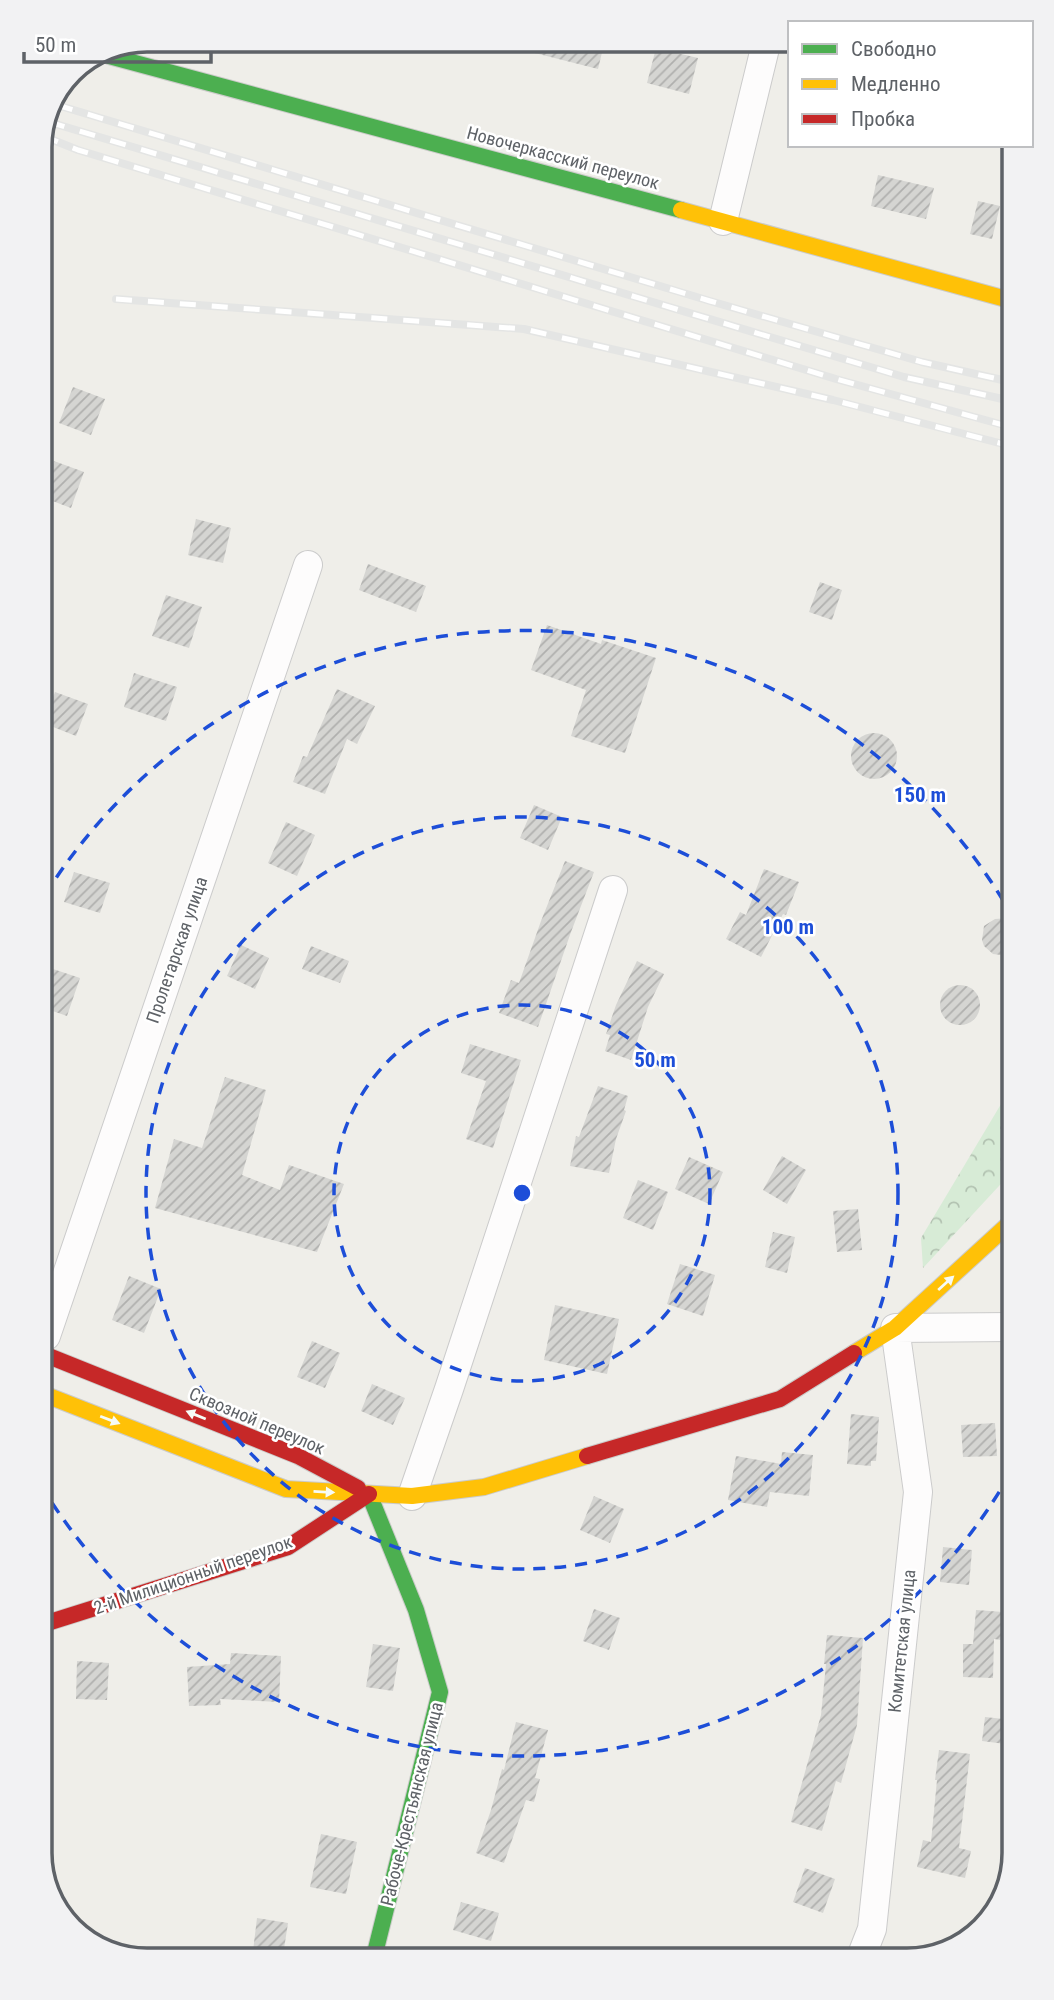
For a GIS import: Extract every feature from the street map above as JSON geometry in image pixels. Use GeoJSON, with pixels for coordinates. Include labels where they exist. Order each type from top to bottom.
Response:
{"type":"FeatureCollection","features":[{"type":"Feature","properties":{"kind":"street"},"geometry":{"type":"LineString","coordinates":[[723,221],[764,53]]}},
{"type":"Feature","properties":{"kind":"street","name":"Новочеркасский переулок"},"geometry":{"type":"LineString","coordinates":[[117,58],[1002,298]]}},
{"type":"Feature","properties":{"kind":"street","name":"Пролетарская улица"},"geometry":{"type":"LineString","coordinates":[[52,1317],[308,565]]}},
{"type":"Feature","properties":{"kind":"street"},"geometry":{"type":"LineString","coordinates":[[412,1496],[613,890]]}},
{"type":"Feature","properties":{"kind":"street"},"geometry":{"type":"LineString","coordinates":[[52,1397],[286,1489],[412,1496],[484,1487],[780,1399],[895,1328],[1002,1230]]}},
{"type":"Feature","properties":{"kind":"street"},"geometry":{"type":"LineString","coordinates":[[895,1328],[1002,1327]]}},
{"type":"Feature","properties":{"kind":"street","name":"Комитетская улица"},"geometry":{"type":"LineString","coordinates":[[865,1948],[872,1929],[918,1492],[895,1328]]}},
{"type":"Feature","properties":{"kind":"street","name":"Сквозной переулок"},"geometry":{"type":"LineString","coordinates":[[52,1358],[298,1456],[369,1494]]}},
{"type":"Feature","properties":{"kind":"street","name":"2-й Милиционный переулок"},"geometry":{"type":"LineString","coordinates":[[52,1621],[288,1547],[369,1494]]}},
{"type":"Feature","properties":{"kind":"street","name":"Рабоче-Крестьянская улица"},"geometry":{"type":"LineString","coordinates":[[369,1494],[416,1610],[440,1692],[376,1947]]}},
{"type":"Feature","properties":{"kind":"green space"},"geometry":{"type":"Polygon","coordinates":[[[1002,1102],[1002,1183],[923,1268],[921,1238],[1002,1102]]]}},
{"type":"Feature","properties":{"kind":"building"},"geometry":{"type":"Polygon","coordinates":[[[533,53],[602,53],[598,69],[533,53]]]}},
{"type":"Feature","properties":{"kind":"building"},"geometry":{"type":"Polygon","coordinates":[[[655,53],[676,53],[698,58],[689,94],[647,83],[655,53]]]}},
{"type":"Feature","properties":{"kind":"building"},"geometry":{"type":"Polygon","coordinates":[[[878,175],[934,188],[926,219],[871,206],[878,175]]]}},
{"type":"Feature","properties":{"kind":"building"},"geometry":{"type":"Polygon","coordinates":[[[978,201],[1000,206],[992,239],[970,234],[978,201]]]}},
{"type":"Feature","properties":{"kind":"building"},"geometry":{"type":"Polygon","coordinates":[[[73,387],[105,399],[91,435],[59,423],[73,387]]]}},
{"type":"Feature","properties":{"kind":"building"},"geometry":{"type":"Polygon","coordinates":[[[54,461],[84,472],[71,508],[53,501],[54,461]]]}},
{"type":"Feature","properties":{"kind":"building"},"geometry":{"type":"Polygon","coordinates":[[[196,519],[231,528],[223,563],[188,555],[196,519]]]}},
{"type":"Feature","properties":{"kind":"building"},"geometry":{"type":"Polygon","coordinates":[[[368,564],[426,586],[416,612],[359,590],[368,564]]]}},
{"type":"Feature","properties":{"kind":"building"},"geometry":{"type":"Polygon","coordinates":[[[820,582],[842,590],[832,620],[809,612],[820,582]]]}},
{"type":"Feature","properties":{"kind":"building"},"geometry":{"type":"Polygon","coordinates":[[[166,595],[202,607],[189,648],[152,636],[166,595]]]}},
{"type":"Feature","properties":{"kind":"building"},"geometry":{"type":"Polygon","coordinates":[[[547,625],[601,644],[602,640],[656,658],[625,753],[571,736],[586,690],[531,670],[547,625]]]}},
{"type":"Feature","properties":{"kind":"building"},"geometry":{"type":"Polygon","coordinates":[[[134,673],[177,687],[166,721],[124,707],[134,673]]]}},
{"type":"Feature","properties":{"kind":"building"},"geometry":{"type":"Polygon","coordinates":[[[337,689],[375,706],[357,744],[347,739],[325,794],[293,782],[337,689]]]}},
{"type":"Feature","properties":{"kind":"building"},"geometry":{"type":"Polygon","coordinates":[[[55,692],[88,704],[76,736],[53,727],[55,692]]]}},
{"type":"Feature","properties":{"kind":"building"},"geometry":{"type":"Polygon","coordinates":[[[874,733],[890,740],[897,756],[890,772],[874,779],[858,772],[851,756],[858,740],[874,733]]]}},
{"type":"Feature","properties":{"kind":"building"},"geometry":{"type":"Polygon","coordinates":[[[534,805],[562,817],[548,850],[520,838],[534,805]]]}},
{"type":"Feature","properties":{"kind":"building"},"geometry":{"type":"Polygon","coordinates":[[[286,822],[315,835],[297,876],[268,863],[286,822]]]}},
{"type":"Feature","properties":{"kind":"building"},"geometry":{"type":"Polygon","coordinates":[[[565,861],[594,872],[538,1027],[499,1013],[511,980],[519,983],[565,861]]]}},
{"type":"Feature","properties":{"kind":"building"},"geometry":{"type":"Polygon","coordinates":[[[764,869],[799,882],[786,915],[783,914],[761,957],[726,939],[740,912],[746,915],[764,869]]]}},
{"type":"Feature","properties":{"kind":"building"},"geometry":{"type":"Polygon","coordinates":[[[74,872],[110,883],[100,913],[64,902],[74,872]]]}},
{"type":"Feature","properties":{"kind":"building"},"geometry":{"type":"Polygon","coordinates":[[[1002,918],[1002,955],[993,954],[984,946],[982,940],[984,926],[995,919],[1002,918]]]}},
{"type":"Feature","properties":{"kind":"building"},"geometry":{"type":"Polygon","coordinates":[[[241,945],[269,958],[255,989],[227,976],[241,945]]]}},
{"type":"Feature","properties":{"kind":"building"},"geometry":{"type":"Polygon","coordinates":[[[311,946],[349,961],[340,983],[302,969],[311,946]]]}},
{"type":"Feature","properties":{"kind":"building"},"geometry":{"type":"Polygon","coordinates":[[[637,961],[664,974],[648,1007],[631,1060],[605,1051],[610,1035],[606,1034],[616,1005],[637,961]]]}},
{"type":"Feature","properties":{"kind":"building"},"geometry":{"type":"Polygon","coordinates":[[[53,969],[80,978],[67,1016],[52,1011],[53,969]]]}},
{"type":"Feature","properties":{"kind":"building"},"geometry":{"type":"Polygon","coordinates":[[[960,985],[974,991],[980,1005],[974,1019],[960,1025],[946,1019],[940,1005],[946,991],[960,985]]]}},
{"type":"Feature","properties":{"kind":"building"},"geometry":{"type":"Polygon","coordinates":[[[470,1044],[521,1060],[493,1148],[466,1139],[486,1081],[461,1073],[470,1044]]]}},
{"type":"Feature","properties":{"kind":"building"},"geometry":{"type":"Polygon","coordinates":[[[225,1077],[266,1090],[242,1175],[280,1190],[289,1165],[344,1184],[317,1252],[155,1208],[174,1139],[202,1148],[225,1077]]]}},
{"type":"Feature","properties":{"kind":"building"},"geometry":{"type":"Polygon","coordinates":[[[598,1086],[628,1096],[609,1173],[570,1166],[576,1136],[579,1137],[598,1086]]]}},
{"type":"Feature","properties":{"kind":"building"},"geometry":{"type":"Polygon","coordinates":[[[782,1156],[806,1170],[787,1204],[763,1190],[782,1156]]]}},
{"type":"Feature","properties":{"kind":"building"},"geometry":{"type":"Polygon","coordinates":[[[689,1157],[723,1172],[709,1204],[675,1189],[689,1157]]]}},
{"type":"Feature","properties":{"kind":"building"},"geometry":{"type":"Polygon","coordinates":[[[638,1180],[668,1192],[653,1230],[623,1218],[638,1180]]]}},
{"type":"Feature","properties":{"kind":"building"},"geometry":{"type":"Polygon","coordinates":[[[858,1209],[862,1250],[837,1252],[833,1211],[858,1209]]]}},
{"type":"Feature","properties":{"kind":"building"},"geometry":{"type":"Polygon","coordinates":[[[773,1232],[795,1237],[787,1273],[765,1267],[773,1232]]]}},
{"type":"Feature","properties":{"kind":"building"},"geometry":{"type":"Polygon","coordinates":[[[680,1264],[715,1275],[703,1316],[667,1304],[680,1264]]]}},
{"type":"Feature","properties":{"kind":"building"},"geometry":{"type":"Polygon","coordinates":[[[129,1276],[161,1289],[144,1333],[112,1320],[129,1276]]]}},
{"type":"Feature","properties":{"kind":"building"},"geometry":{"type":"Polygon","coordinates":[[[555,1305],[619,1319],[607,1374],[544,1360],[555,1305]]]}},
{"type":"Feature","properties":{"kind":"building"},"geometry":{"type":"Polygon","coordinates":[[[312,1341],[340,1353],[325,1388],[297,1377],[312,1341]]]}},
{"type":"Feature","properties":{"kind":"building"},"geometry":{"type":"Polygon","coordinates":[[[372,1384],[405,1398],[393,1425],[361,1411],[372,1384]]]}},
{"type":"Feature","properties":{"kind":"building"},"geometry":{"type":"Polygon","coordinates":[[[851,1414],[879,1417],[876,1461],[871,1461],[871,1466],[847,1464],[851,1414]]]}},
{"type":"Feature","properties":{"kind":"building"},"geometry":{"type":"Polygon","coordinates":[[[995,1423],[997,1456],[963,1457],[961,1425],[995,1423]]]}},
{"type":"Feature","properties":{"kind":"building"},"geometry":{"type":"Polygon","coordinates":[[[782,1452],[813,1455],[809,1496],[770,1492],[767,1507],[728,1500],[736,1456],[781,1464],[782,1452]]]}},
{"type":"Feature","properties":{"kind":"building"},"geometry":{"type":"Polygon","coordinates":[[[594,1496],[624,1509],[610,1543],[580,1530],[594,1496]]]}},
{"type":"Feature","properties":{"kind":"building"},"geometry":{"type":"Polygon","coordinates":[[[943,1547],[972,1550],[969,1585],[940,1582],[943,1547]]]}},
{"type":"Feature","properties":{"kind":"building"},"geometry":{"type":"Polygon","coordinates":[[[594,1609],[620,1618],[609,1650],[583,1641],[594,1609]]]}},
{"type":"Feature","properties":{"kind":"building"},"geometry":{"type":"Polygon","coordinates":[[[976,1610],[1002,1612],[1001,1640],[994,1639],[993,1678],[963,1677],[963,1644],[973,1644],[976,1610]]]}},
{"type":"Feature","properties":{"kind":"building"},"geometry":{"type":"Polygon","coordinates":[[[827,1635],[863,1638],[857,1725],[841,1783],[836,1781],[822,1831],[791,1822],[821,1715],[827,1635]]]}},
{"type":"Feature","properties":{"kind":"building"},"geometry":{"type":"Polygon","coordinates":[[[373,1644],[400,1648],[393,1691],[366,1687],[373,1644]]]}},
{"type":"Feature","properties":{"kind":"building"},"geometry":{"type":"Polygon","coordinates":[[[231,1653],[281,1656],[279,1702],[220,1699],[221,1705],[189,1706],[187,1667],[230,1664],[231,1653]]]}},
{"type":"Feature","properties":{"kind":"building"},"geometry":{"type":"Polygon","coordinates":[[[77,1661],[109,1663],[107,1700],[76,1699],[77,1661]]]}},
{"type":"Feature","properties":{"kind":"building"},"geometry":{"type":"Polygon","coordinates":[[[985,1717],[1002,1719],[1002,1744],[982,1741],[985,1717]]]}},
{"type":"Feature","properties":{"kind":"building"},"geometry":{"type":"Polygon","coordinates":[[[516,1722],[548,1730],[535,1778],[540,1779],[534,1802],[526,1800],[504,1863],[476,1853],[502,1769],[504,1770],[516,1722]]]}},
{"type":"Feature","properties":{"kind":"building"},"geometry":{"type":"Polygon","coordinates":[[[939,1750],[970,1754],[959,1848],[971,1851],[965,1878],[917,1867],[923,1840],[931,1842],[939,1750]]]}},
{"type":"Feature","properties":{"kind":"building"},"geometry":{"type":"Polygon","coordinates":[[[321,1834],[357,1842],[346,1894],[310,1887],[321,1834]]]}},
{"type":"Feature","properties":{"kind":"building"},"geometry":{"type":"Polygon","coordinates":[[[805,1868],[835,1879],[823,1913],[793,1902],[805,1868]]]}},
{"type":"Feature","properties":{"kind":"building"},"geometry":{"type":"Polygon","coordinates":[[[461,1902],[499,1913],[491,1941],[453,1930],[461,1902]]]}},
{"type":"Feature","properties":{"kind":"building"},"geometry":{"type":"Polygon","coordinates":[[[257,1918],[288,1923],[284,1947],[253,1947],[257,1918]]]}},
{"type":"Feature","properties":{"kind":"railway"},"geometry":{"type":"LineString","coordinates":[[62,106],[710,301],[922,362],[1002,380]]}},
{"type":"Feature","properties":{"kind":"railway"},"geometry":{"type":"LineString","coordinates":[[56,124],[904,377],[1002,399]]}},
{"type":"Feature","properties":{"kind":"railway"},"geometry":{"type":"LineString","coordinates":[[53,140],[78,150],[836,379],[1002,425]]}},
{"type":"Feature","properties":{"kind":"railway"},"geometry":{"type":"LineString","coordinates":[[116,299],[524,329],[833,400],[1002,444]]}},
{"type":"Feature","properties":{"kind":"traffic: fast"},"geometry":{"type":"LineString","coordinates":[[117,58],[681,210]]}},
{"type":"Feature","properties":{"kind":"traffic: fast"},"geometry":{"type":"LineString","coordinates":[[369,1494],[416,1610],[440,1692],[376,1947]]}},
{"type":"Feature","properties":{"kind":"traffic: slow"},"geometry":{"type":"LineString","coordinates":[[681,210],[1002,298]]}},
{"type":"Feature","properties":{"kind":"traffic: slow"},"geometry":{"type":"LineString","coordinates":[[854,1353],[895,1328],[1002,1230]]}},
{"type":"Feature","properties":{"kind":"traffic: slow"},"geometry":{"type":"LineString","coordinates":[[52,1397],[286,1489],[412,1496],[484,1487],[587,1456]]}},
{"type":"Feature","properties":{"kind":"traffic: jam"},"geometry":{"type":"LineString","coordinates":[[587,1456],[780,1399],[854,1353]]}},
{"type":"Feature","properties":{"kind":"traffic: jam"},"geometry":{"type":"LineString","coordinates":[[52,1358],[298,1456],[358,1488]]}},
{"type":"Feature","properties":{"kind":"traffic: jam"},"geometry":{"type":"LineString","coordinates":[[52,1621],[288,1547],[369,1494]]}}]}
